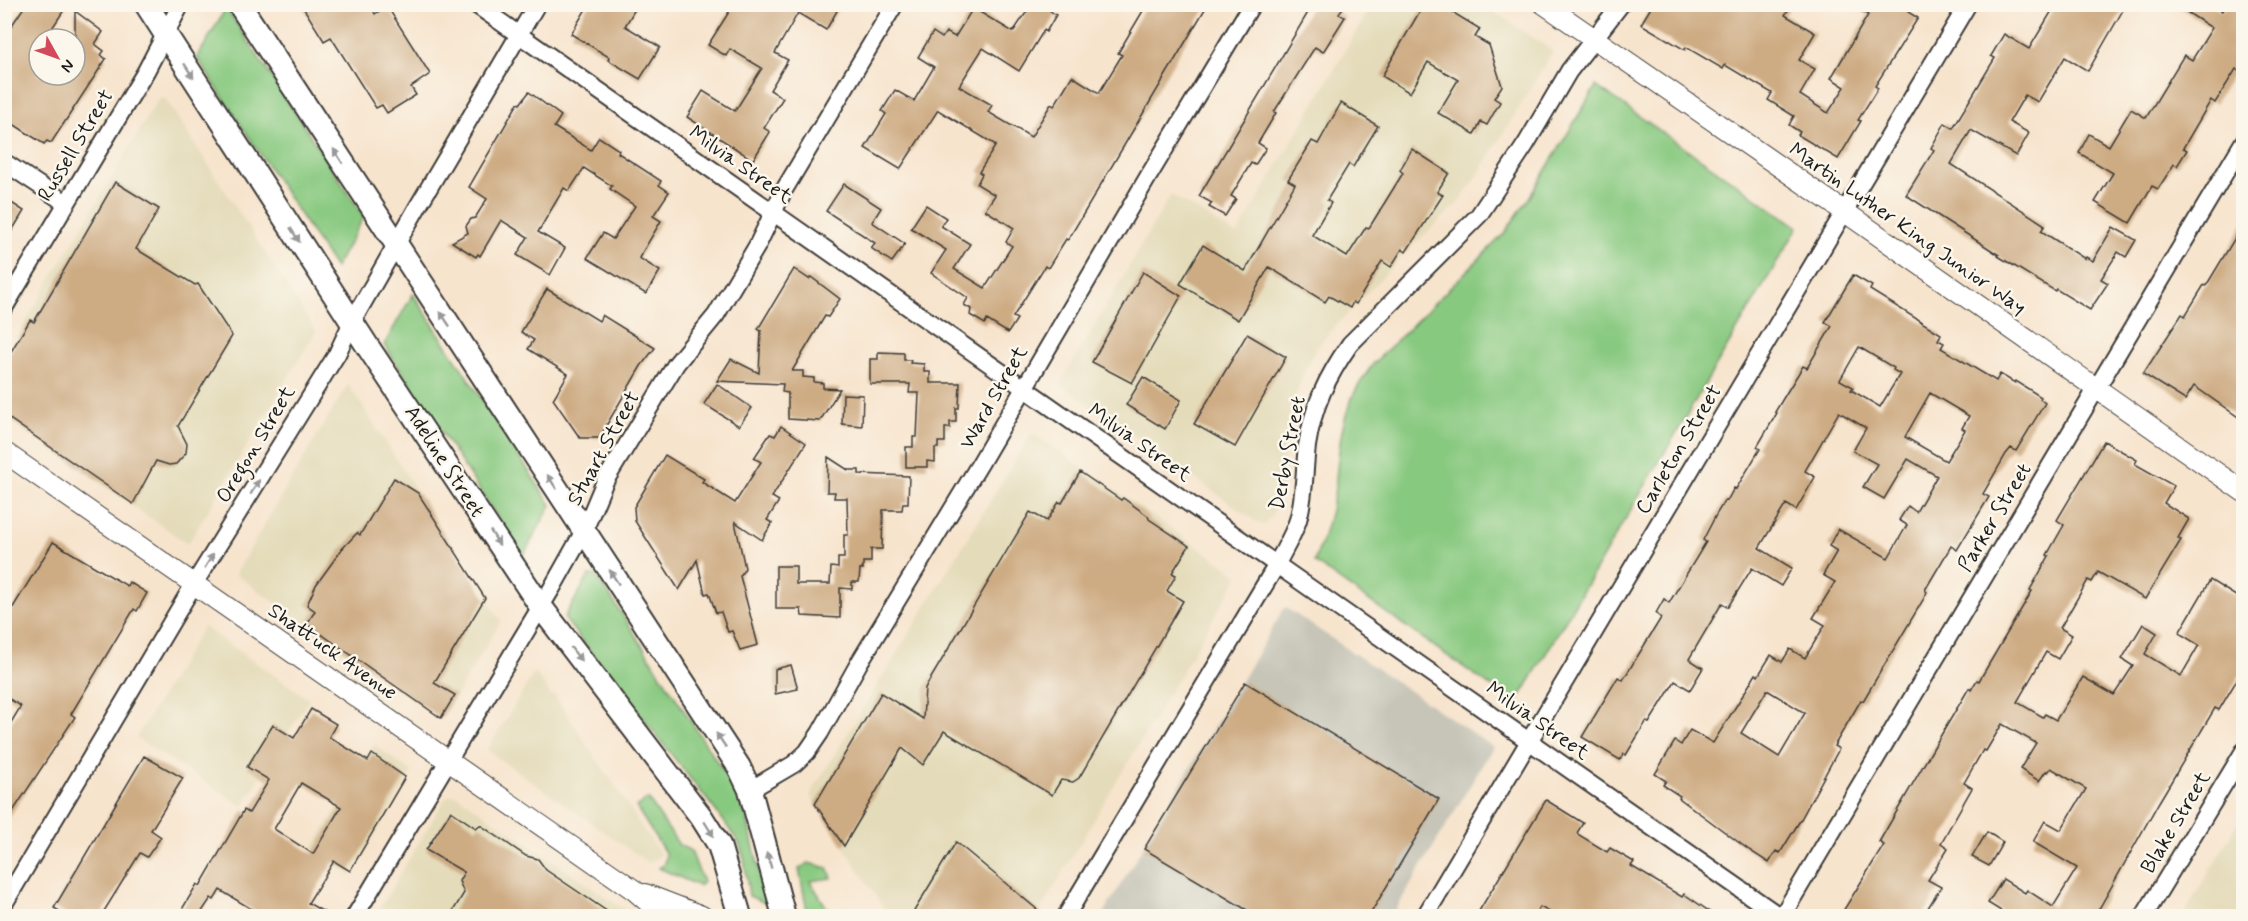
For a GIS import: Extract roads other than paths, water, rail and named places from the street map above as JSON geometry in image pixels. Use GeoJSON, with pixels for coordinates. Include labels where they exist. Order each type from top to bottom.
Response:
{"type":"FeatureCollection","features":[{"type":"Feature","properties":{"kind":"main road","name":"Adeline Street"},"geometry":{"type":"LineString","coordinates":[[146,4],[352,322],[541,606],[702,818],[719,845],[740,916]]}},
{"type":"Feature","properties":{"kind":"main road"},"geometry":{"type":"LineString","coordinates":[[239,4],[729,750],[750,790],[784,916]]}},
{"type":"Feature","properties":{"kind":"street","name":"Russell Street"},"geometry":{"type":"LineString","coordinates":[[4,308],[146,71],[182,4]]}},
{"type":"Feature","properties":{"kind":"street","name":"Milvia Street"},"geometry":{"type":"LineString","coordinates":[[475,4],[1276,566],[1781,916]]}},
{"type":"Feature","properties":{"kind":"street","name":"Oregon Street"},"geometry":{"type":"LineString","coordinates":[[4,904],[194,584],[337,354],[352,322],[396,245],[537,4]]}},
{"type":"Feature","properties":{"kind":"street","name":"Stuart Street"},"geometry":{"type":"LineString","coordinates":[[355,916],[541,606],[584,531],[605,481],[676,364],[716,315],[757,246],[784,190],[895,4]]}},
{"type":"Feature","properties":{"kind":"street","name":"Ward Street"},"geometry":{"type":"LineString","coordinates":[[750,790],[794,764],[807,752],[820,733],[859,663],[1252,4]]}},
{"type":"Feature","properties":{"kind":"street","name":"Martin Luther King Junior Way"},"geometry":{"type":"LineString","coordinates":[[1544,4],[2244,492]]}},
{"type":"Feature","properties":{"kind":"street","name":"Derby Street"},"geometry":{"type":"LineString","coordinates":[[1066,916],[1276,566],[1298,520],[1307,446],[1314,416],[1323,387],[1338,362],[1350,344],[1479,215],[1520,154],[1569,71],[1621,4]]}},
{"type":"Feature","properties":{"kind":"street","name":"Carleton Street"},"geometry":{"type":"LineString","coordinates":[[1425,916],[1968,4]]}},
{"type":"Feature","properties":{"kind":"street","name":"Parker Street"},"geometry":{"type":"LineString","coordinates":[[1781,916],[2244,141]]}},
{"type":"Feature","properties":{"kind":"street"},"geometry":{"type":"LineString","coordinates":[[4,162],[66,203]]}},
{"type":"Feature","properties":{"kind":"street","name":"Shattuck Avenue"},"geometry":{"type":"LineString","coordinates":[[4,452],[634,890],[664,916]]}},
{"type":"Feature","properties":{"kind":"street","name":"Blake Street"},"geometry":{"type":"LineString","coordinates":[[2144,916],[2244,751]]}},
{"type":"Feature","properties":{"kind":"street","name":"Shattuck Avenue"},"geometry":{"type":"LineString","coordinates":[[634,890],[702,916]]}}]}
